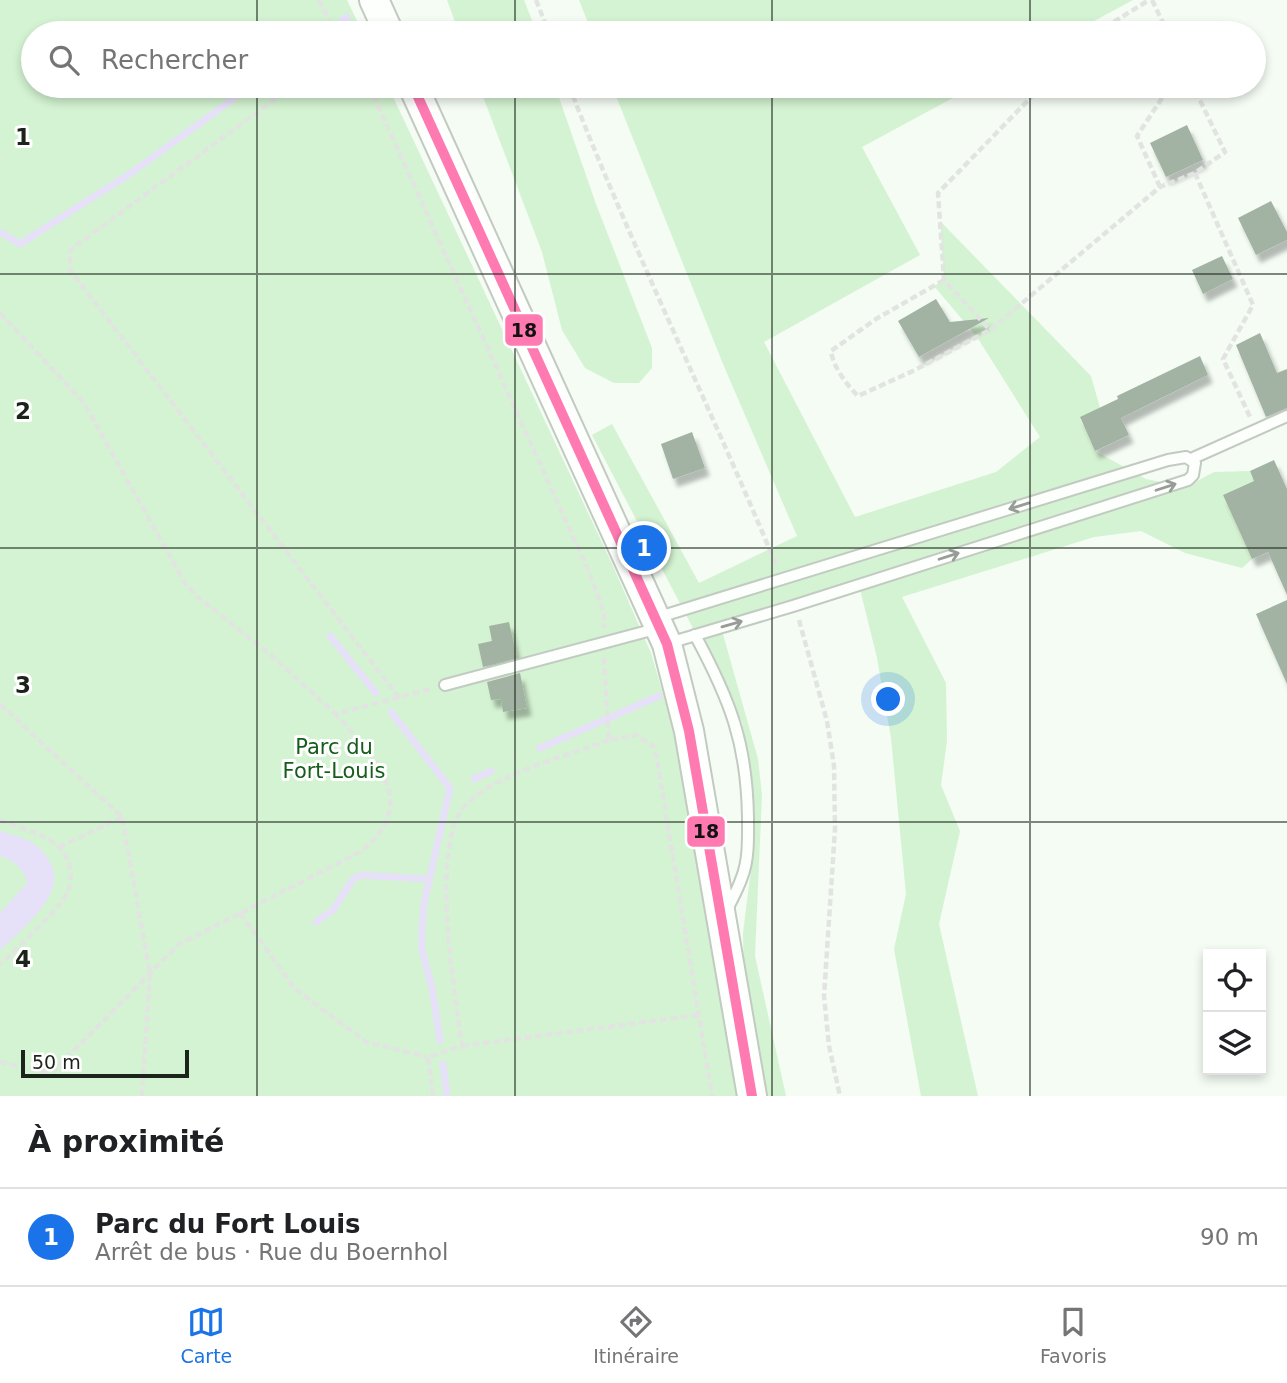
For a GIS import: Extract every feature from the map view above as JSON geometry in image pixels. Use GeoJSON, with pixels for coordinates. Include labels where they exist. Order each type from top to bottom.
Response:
{"type":"FeatureCollection","features":[{"type":"Feature","properties":{"kind":"street"},"geometry":{"type":"LineString","coordinates":[[374,0],[384,21]]}},
{"type":"Feature","properties":{"kind":"street"},"geometry":{"type":"LineString","coordinates":[[418,98],[661,630],[689,731],[752,1096]]}},
{"type":"Feature","properties":{"kind":"lane"},"geometry":{"type":"LineString","coordinates":[[445,685],[661,630],[1168,460],[1180,457],[1191,459],[1287,416]]}},
{"type":"Feature","properties":{"kind":"lane"},"geometry":{"type":"LineString","coordinates":[[661,630],[695,635],[1188,480],[1195,469],[1191,459]]}},
{"type":"Feature","properties":{"kind":"lane"},"geometry":{"type":"LineString","coordinates":[[695,635],[731,708],[743,751],[746,778],[746,864],[722,920]]}},
{"type":"Feature","properties":{"kind":"path"},"geometry":{"type":"LineString","coordinates":[[319,0],[330,21]]}},
{"type":"Feature","properties":{"kind":"path"},"geometry":{"type":"LineString","coordinates":[[536,0],[544,21]]}},
{"type":"Feature","properties":{"kind":"path"},"geometry":{"type":"LineString","coordinates":[[1116,21],[1150,0],[1161,21]]}},
{"type":"Feature","properties":{"kind":"path"},"geometry":{"type":"LineString","coordinates":[[277,98],[70,250],[70,270],[400,699]]}},
{"type":"Feature","properties":{"kind":"path"},"geometry":{"type":"LineString","coordinates":[[374,98],[589,572],[604,613],[603,643],[610,740]]}},
{"type":"Feature","properties":{"kind":"path"},"geometry":{"type":"LineString","coordinates":[[990,330],[944,280],[938,193],[1030,98]]}},
{"type":"Feature","properties":{"kind":"path"},"geometry":{"type":"LineString","coordinates":[[1160,187],[1137,136],[1162,98]]}},
{"type":"Feature","properties":{"kind":"path"},"geometry":{"type":"LineString","coordinates":[[944,280],[876,320],[831,351],[832,360],[858,396],[915,370],[990,330],[1160,187],[1195,173],[1225,152],[1199,98]]}},
{"type":"Feature","properties":{"kind":"path"},"geometry":{"type":"LineString","coordinates":[[1195,173],[1253,305],[1223,359],[1256,430]]}},
{"type":"Feature","properties":{"kind":"path"},"geometry":{"type":"LineString","coordinates":[[0,313],[84,403],[185,583],[195,595],[271,655],[335,714],[384,773],[388,787],[388,820],[377,837],[360,852],[184,941],[169,953],[52,1073],[0,1062]]}},
{"type":"Feature","properties":{"kind":"path"},"geometry":{"type":"LineString","coordinates":[[335,714],[445,685]]}},
{"type":"Feature","properties":{"kind":"path"},"geometry":{"type":"LineString","coordinates":[[0,704],[122,817],[150,974],[142,1096]]}},
{"type":"Feature","properties":{"kind":"path"},"geometry":{"type":"LineString","coordinates":[[462,1046],[449,954],[447,868],[453,828],[463,807],[480,793],[510,776],[610,740],[636,735],[655,747],[712,1096]]}},
{"type":"Feature","properties":{"kind":"path"},"geometry":{"type":"LineString","coordinates":[[59,847],[122,817]]}},
{"type":"Feature","properties":{"kind":"path"},"geometry":{"type":"LineString","coordinates":[[0,820],[38,835],[59,847],[71,869],[68,891],[62,901],[0,965]]}},
{"type":"Feature","properties":{"kind":"path"},"geometry":{"type":"LineString","coordinates":[[240,912],[295,989],[366,1042],[428,1056],[462,1046],[699,1015]]}},
{"type":"Feature","properties":{"kind":"path"},"geometry":{"type":"LineString","coordinates":[[428,1056],[433,1096]]}},
{"type":"Feature","properties":{"kind":"green space","name":"Parc du Fort-Louis"},"geometry":{"type":"Polygon","coordinates":[[[0,0],[347,0],[357,21],[21,21],[21,98],[394,98],[613,566],[651,653],[672,724],[738,1096],[0,1096],[0,0]]]}},
{"type":"Feature","properties":{"kind":"green space"},"geometry":{"type":"Polygon","coordinates":[[[447,0],[524,0],[532,21],[455,21],[447,0]]]}},
{"type":"Feature","properties":{"kind":"green space"},"geometry":{"type":"Polygon","coordinates":[[[579,0],[1133,0],[1094,21],[587,21],[579,0]]]}},
{"type":"Feature","properties":{"kind":"green space"},"geometry":{"type":"Polygon","coordinates":[[[484,98],[559,98],[596,204],[652,348],[652,368],[639,383],[614,383],[585,368],[562,330],[542,252],[484,98]]]}},
{"type":"Feature","properties":{"kind":"green space"},"geometry":{"type":"Polygon","coordinates":[[[617,98],[953,98],[862,147],[920,255],[764,342],[855,517],[996,472],[1040,437],[977,337],[934,286],[944,280],[940,221],[1091,376],[1100,408],[1080,418],[1095,451],[1146,479],[1186,487],[1214,472],[1250,471],[1254,481],[1223,495],[1252,559],[1242,568],[1185,553],[1141,531],[1094,537],[902,597],[946,683],[947,741],[941,785],[960,831],[939,924],[978,1096],[921,1096],[894,949],[906,894],[891,738],[877,658],[859,585],[721,627],[758,759],[762,795],[755,956],[786,1096],[766,1096],[744,990],[743,933],[752,861],[754,808],[751,770],[742,722],[592,435],[612,424],[699,583],[797,536],[723,364],[617,98]]]}},
{"type":"Feature","properties":{"kind":"shaded area"},"geometry":{"type":"Polygon","coordinates":[[[0,831],[37,846],[48,859],[54,874],[53,886],[40,911],[0,951],[0,913],[27,883],[18,866],[0,856],[0,831]]]}},
{"type":"Feature","properties":{"kind":"building"},"geometry":{"type":"Polygon","coordinates":[[[1187,125],[1203,160],[1166,177],[1150,143],[1187,125]]]}},
{"type":"Feature","properties":{"kind":"building"},"geometry":{"type":"Polygon","coordinates":[[[1271,201],[1287,232],[1287,240],[1256,255],[1238,218],[1271,201]]]}},
{"type":"Feature","properties":{"kind":"building"},"geometry":{"type":"Polygon","coordinates":[[[1222,256],[1233,279],[1203,294],[1192,270],[1222,256]]]}},
{"type":"Feature","properties":{"kind":"building"},"geometry":{"type":"Polygon","coordinates":[[[936,299],[950,322],[989,318],[919,357],[898,321],[936,299]]]}},
{"type":"Feature","properties":{"kind":"building"},"geometry":{"type":"Polygon","coordinates":[[[1260,333],[1277,373],[1287,369],[1287,408],[1266,417],[1236,345],[1260,333]]]}},
{"type":"Feature","properties":{"kind":"building"},"geometry":{"type":"Polygon","coordinates":[[[1200,356],[1208,375],[1121,418],[1129,435],[1095,451],[1080,417],[1200,356]]]}},
{"type":"Feature","properties":{"kind":"building"},"geometry":{"type":"Polygon","coordinates":[[[692,432],[705,468],[673,479],[661,444],[692,432]]]}},
{"type":"Feature","properties":{"kind":"building"},"geometry":{"type":"Polygon","coordinates":[[[1274,460],[1287,489],[1287,595],[1268,552],[1252,559],[1223,495],[1254,481],[1250,471],[1274,460]]]}},
{"type":"Feature","properties":{"kind":"building"},"geometry":{"type":"Polygon","coordinates":[[[1287,600],[1287,684],[1256,614],[1287,600]]]}},
{"type":"Feature","properties":{"kind":"building"},"geometry":{"type":"Polygon","coordinates":[[[509,622],[517,658],[483,667],[478,644],[492,641],[489,626],[509,622]]]}},
{"type":"Feature","properties":{"kind":"building"},"geometry":{"type":"Polygon","coordinates":[[[520,673],[527,708],[503,712],[501,699],[491,700],[487,682],[520,673]]]}},
{"type":"Feature","properties":{"kind":"waterway"},"geometry":{"type":"LineString","coordinates":[[342,20],[347,17]]}},
{"type":"Feature","properties":{"kind":"waterway"},"geometry":{"type":"LineString","coordinates":[[0,232],[20,244],[131,173],[234,98]]}},
{"type":"Feature","properties":{"kind":"waterway"},"geometry":{"type":"LineString","coordinates":[[330,636],[376,693]]}},
{"type":"Feature","properties":{"kind":"waterway"},"geometry":{"type":"LineString","coordinates":[[540,748],[659,696]]}},
{"type":"Feature","properties":{"kind":"waterway"},"geometry":{"type":"LineString","coordinates":[[391,712],[450,788],[424,903],[422,929],[422,950],[432,988],[440,1041]]}},
{"type":"Feature","properties":{"kind":"waterway"},"geometry":{"type":"LineString","coordinates":[[474,779],[491,771]]}},
{"type":"Feature","properties":{"kind":"waterway"},"geometry":{"type":"LineString","coordinates":[[316,922],[333,910],[353,879],[361,875],[429,879]]}},
{"type":"Feature","properties":{"kind":"waterway"},"geometry":{"type":"LineString","coordinates":[[443,1064],[447,1096]]}},
{"type":"Feature","properties":{"kind":"transit line","name":"18"},"geometry":{"type":"LineString","coordinates":[[418,98],[667,644],[689,731],[752,1096]]}},
{"type":"Feature","properties":{"kind":"place","name":"Parc du Fort Louis"},"geometry":{"type":"Point","coordinates":[644,548]}}]}
